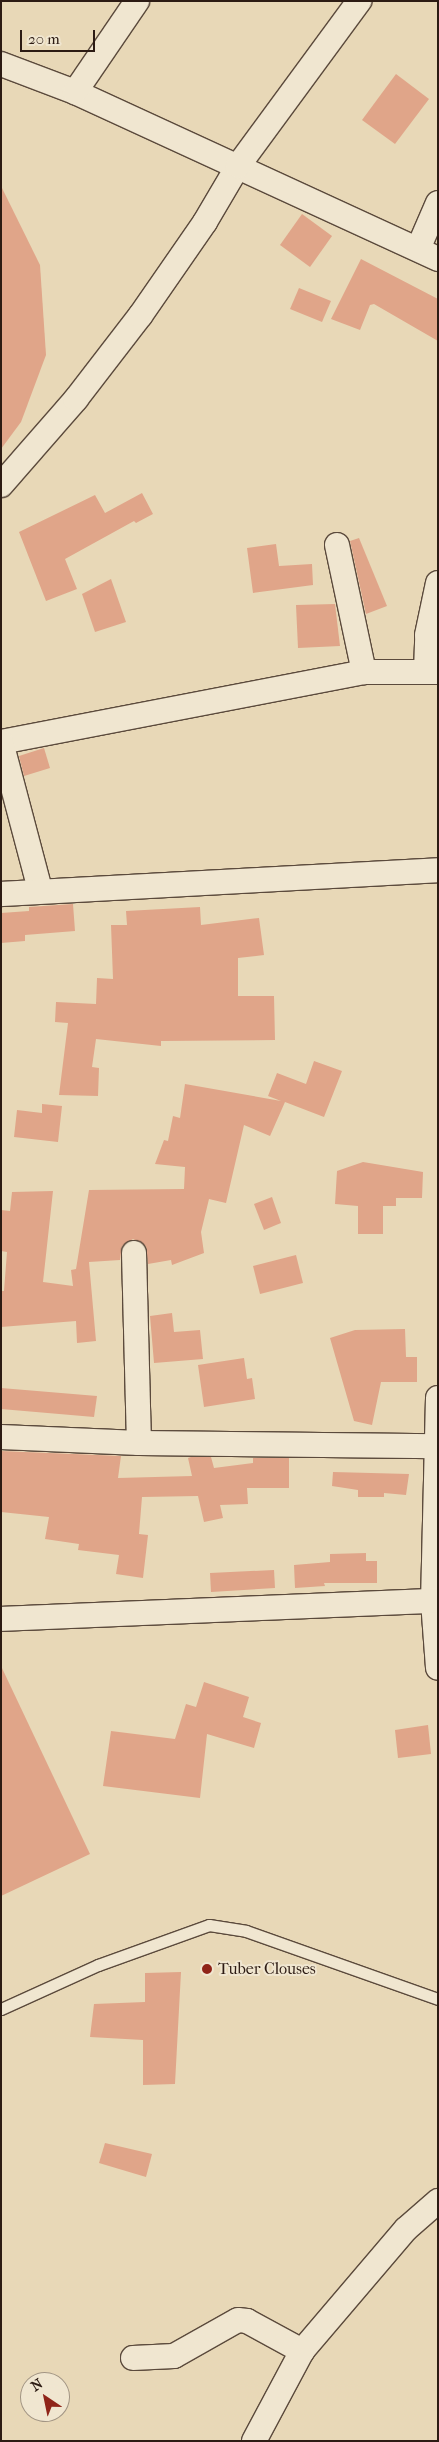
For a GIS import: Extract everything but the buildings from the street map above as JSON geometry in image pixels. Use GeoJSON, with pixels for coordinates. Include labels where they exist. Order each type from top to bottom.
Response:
{"type":"FeatureCollection","features":[{"type":"Feature","properties":{"kind":"street"},"geometry":{"type":"LineString","coordinates":[[75,92],[137,1]]}},
{"type":"Feature","properties":{"kind":"street"},"geometry":{"type":"LineString","coordinates":[[1,485],[76,399],[140,316],[205,222],[238,166],[359,1]]}},
{"type":"Feature","properties":{"kind":"street"},"geometry":{"type":"LineString","coordinates":[[1,64],[75,92],[428,254],[438,203]]}},
{"type":"Feature","properties":{"kind":"street"},"geometry":{"type":"LineString","coordinates":[[337,545],[364,672]]}},
{"type":"Feature","properties":{"kind":"street"},"geometry":{"type":"LineString","coordinates":[[40,890],[1,742],[364,672],[432,672],[427,635],[438,583]]}},
{"type":"Feature","properties":{"kind":"street"},"geometry":{"type":"LineString","coordinates":[[1,894],[40,890],[277,881],[438,870]]}},
{"type":"Feature","properties":{"kind":"street"},"geometry":{"type":"LineString","coordinates":[[134,1253],[139,1443]]}},
{"type":"Feature","properties":{"kind":"street"},"geometry":{"type":"LineString","coordinates":[[438,1398],[436,1446],[438,1668]]}},
{"type":"Feature","properties":{"kind":"street"},"geometry":{"type":"LineString","coordinates":[[1,1437],[139,1443],[436,1446]]}},
{"type":"Feature","properties":{"kind":"street"},"geometry":{"type":"LineString","coordinates":[[1,1619],[436,1601]]}},
{"type":"Feature","properties":{"kind":"street"},"geometry":{"type":"LineString","coordinates":[[254,2441],[302,2351],[406,2229],[438,2202]]}},
{"type":"Feature","properties":{"kind":"street"},"geometry":{"type":"LineString","coordinates":[[133,2358],[174,2356],[238,2320],[246,2321],[302,2351]]}},
{"type":"Feature","properties":{"kind":"lane"},"geometry":{"type":"LineString","coordinates":[[1,2009],[98,1965],[209,1925],[246,1931],[438,1999]]}},
{"type":"Feature","properties":{"kind":"place","name":"Tuber Clouses"},"geometry":{"type":"Point","coordinates":[207,1969]}}]}
